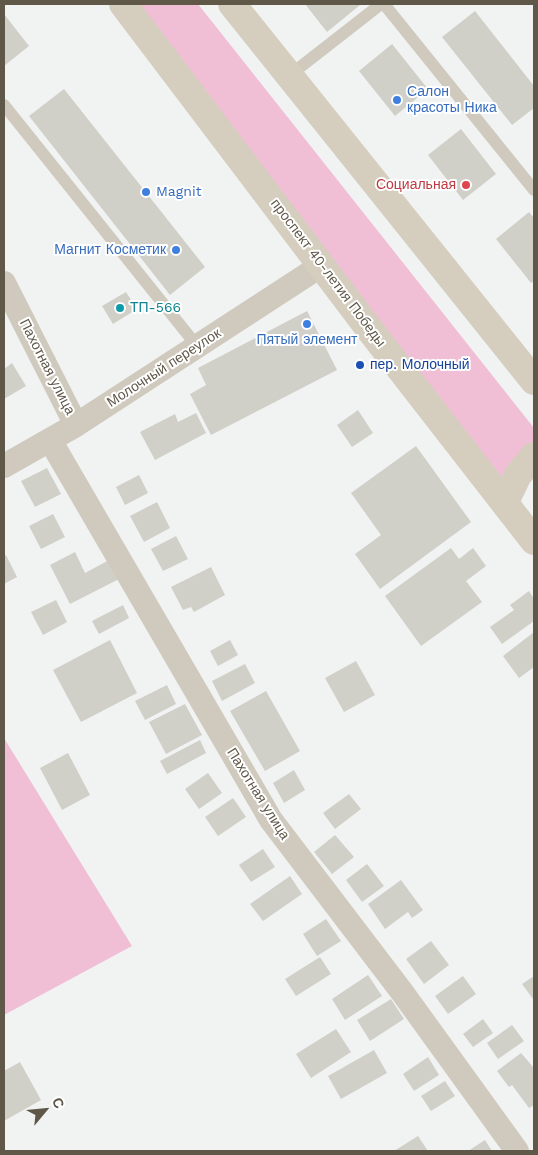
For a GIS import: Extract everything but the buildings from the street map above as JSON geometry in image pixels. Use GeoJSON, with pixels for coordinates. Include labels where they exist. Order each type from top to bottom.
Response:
{"type":"FeatureCollection","features":[{"type":"Feature","properties":{"kind":"main road","name":"проспект 40-летия Победы"},"geometry":{"type":"LineString","coordinates":[[123,4],[322,264],[370,330],[534,541]]}},
{"type":"Feature","properties":{"kind":"main road"},"geometry":{"type":"LineString","coordinates":[[232,4],[534,381]]}},
{"type":"Feature","properties":{"kind":"main road"},"geometry":{"type":"LineString","coordinates":[[505,502],[518,474],[534,456]]}},
{"type":"Feature","properties":{"kind":"street","name":"Молочный переулок"},"geometry":{"type":"LineString","coordinates":[[4,466],[76,425],[322,264]]}},
{"type":"Feature","properties":{"kind":"street","name":"Пахотная улица"},"geometry":{"type":"LineString","coordinates":[[4,283],[76,425]]}},
{"type":"Feature","properties":{"kind":"street","name":"Пахотная улица"},"geometry":{"type":"LineString","coordinates":[[50,440],[271,820],[402,992],[517,1151]]}},
{"type":"Feature","properties":{"kind":"lane"},"geometry":{"type":"LineString","coordinates":[[290,75],[383,4],[534,190]]}},
{"type":"Feature","properties":{"kind":"lane"},"geometry":{"type":"LineString","coordinates":[[4,105],[197,346]]}},
{"type":"Feature","properties":{"kind":"shaded area"},"geometry":{"type":"Polygon","coordinates":[[[128,4],[198,4],[534,428],[534,452],[500,486],[128,4]]]}},
{"type":"Feature","properties":{"kind":"shaded area"},"geometry":{"type":"Polygon","coordinates":[[[4,738],[132,946],[4,1015],[4,738]]]}},
{"type":"Feature","properties":{"kind":"place","name":"Салон красоты Ника"},"geometry":{"type":"Point","coordinates":[397,100]}},
{"type":"Feature","properties":{"kind":"place","name":"Социальная"},"geometry":{"type":"Point","coordinates":[466,185]}},
{"type":"Feature","properties":{"kind":"place","name":"Magnit"},"geometry":{"type":"Point","coordinates":[146,192]}},
{"type":"Feature","properties":{"kind":"place","name":"Магнит Косметик"},"geometry":{"type":"Point","coordinates":[176,250]}},
{"type":"Feature","properties":{"kind":"place","name":"ТП-566"},"geometry":{"type":"Point","coordinates":[120,308]}},
{"type":"Feature","properties":{"kind":"place","name":"Пятый элемент"},"geometry":{"type":"Point","coordinates":[307,324]}},
{"type":"Feature","properties":{"kind":"place","name":"пер. Молочный"},"geometry":{"type":"Point","coordinates":[360,365]}}]}
